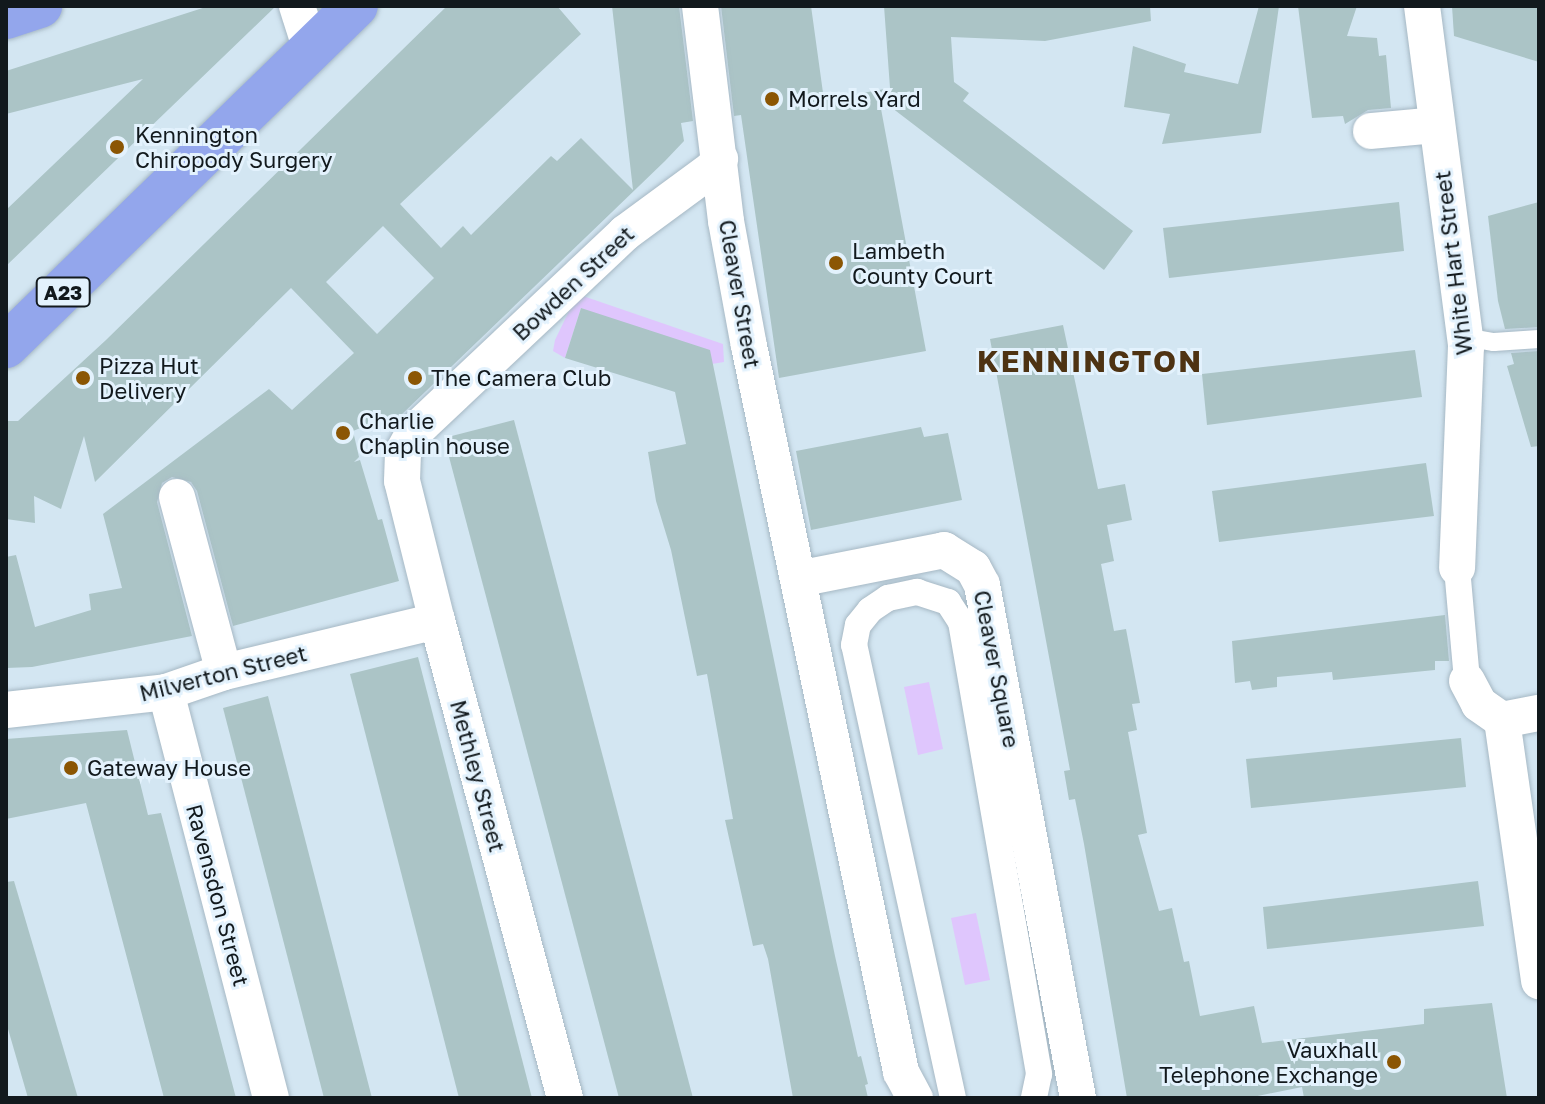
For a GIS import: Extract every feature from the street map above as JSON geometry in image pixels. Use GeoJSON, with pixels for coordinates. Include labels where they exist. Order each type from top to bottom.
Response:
{"type":"FeatureCollection","features":[{"type":"Feature","properties":{"kind":"highway"},"geometry":{"type":"LineString","coordinates":[[6,17],[40,6]]}},
{"type":"Feature","properties":{"kind":"highway","name":"A23"},"geometry":{"type":"LineString","coordinates":[[6,346],[356,6]]}},
{"type":"Feature","properties":{"kind":"street"},"geometry":{"type":"LineString","coordinates":[[297,6],[311,50]]}},
{"type":"Feature","properties":{"kind":"street","name":"Cleaver Street"},"geometry":{"type":"LineString","coordinates":[[700,6],[726,221],[798,579]]}},
{"type":"Feature","properties":{"kind":"street","name":"White Hart Street"},"geometry":{"type":"LineString","coordinates":[[1422,6],[1465,337],[1457,568]]}},
{"type":"Feature","properties":{"kind":"street"},"geometry":{"type":"LineString","coordinates":[[1371,131],[1437,125]]}},
{"type":"Feature","properties":{"kind":"street","name":"Bowden Street"},"geometry":{"type":"LineString","coordinates":[[403,452],[414,432],[625,233],[712,169],[720,159]]}},
{"type":"Feature","properties":{"kind":"street"},"geometry":{"type":"LineString","coordinates":[[673,197],[694,199],[726,221]]}},
{"type":"Feature","properties":{"kind":"street","name":"Methley Street"},"geometry":{"type":"LineString","coordinates":[[403,452],[402,481],[437,621],[565,1098]]}},
{"type":"Feature","properties":{"kind":"street"},"geometry":{"type":"LineString","coordinates":[[177,497],[224,672]]}},
{"type":"Feature","properties":{"kind":"street","name":"Cleaver Square"},"geometry":{"type":"LineString","coordinates":[[798,579],[944,550],[973,568],[982,585],[1078,1098]]}},
{"type":"Feature","properties":{"kind":"street"},"geometry":{"type":"LineString","coordinates":[[1457,568],[1467,681],[1479,704],[1502,720],[1539,713]]}},
{"type":"Feature","properties":{"kind":"street"},"geometry":{"type":"LineString","coordinates":[[798,579],[901,1072],[915,1098]]}},
{"type":"Feature","properties":{"kind":"street","name":"Cleaver Square"},"geometry":{"type":"LineString","coordinates":[[953,1098],[854,645],[858,625],[870,610],[888,598],[917,592],[948,602],[961,622],[1039,1074],[1034,1098]]}},
{"type":"Feature","properties":{"kind":"street","name":"Milverton Street"},"geometry":{"type":"LineString","coordinates":[[6,710],[166,692],[224,672],[437,621]]}},
{"type":"Feature","properties":{"kind":"street","name":"Ravensdon Street"},"geometry":{"type":"LineString","coordinates":[[166,692],[271,1098]]}},
{"type":"Feature","properties":{"kind":"street"},"geometry":{"type":"LineString","coordinates":[[1502,720],[1539,981]]}},
{"type":"Feature","properties":{"kind":"lane"},"geometry":{"type":"LineString","coordinates":[[1465,337],[1494,342],[1539,339]]}},
{"type":"Feature","properties":{"kind":"shaded area"},"geometry":{"type":"Polygon","coordinates":[[[583,296],[723,344],[724,362],[712,364],[581,308],[565,358],[553,351],[555,340],[569,311],[583,296]]]}},
{"type":"Feature","properties":{"kind":"shaded area"},"geometry":{"type":"Polygon","coordinates":[[[929,682],[943,749],[918,755],[904,687],[929,682]]]}},
{"type":"Feature","properties":{"kind":"shaded area"},"geometry":{"type":"Polygon","coordinates":[[[976,913],[990,980],[965,985],[951,918],[976,913]]]}},
{"type":"Feature","properties":{"kind":"building"},"geometry":{"type":"Polygon","coordinates":[[[209,6],[276,6],[6,266],[6,210],[143,79],[6,114],[6,71],[209,6]]]}},
{"type":"Feature","properties":{"kind":"building"},"geometry":{"type":"Polygon","coordinates":[[[447,6],[557,6],[581,34],[400,204],[441,248],[463,226],[471,235],[551,156],[557,161],[581,138],[633,190],[612,6],[679,6],[693,121],[681,123],[684,141],[399,417],[395,414],[353,431],[359,457],[354,462],[360,460],[378,520],[382,519],[399,581],[233,626],[197,491],[191,482],[172,477],[162,483],[157,502],[192,636],[32,667],[6,668],[6,557],[16,555],[35,627],[91,610],[89,594],[122,588],[103,514],[269,389],[292,410],[354,353],[291,288],[95,482],[84,436],[61,509],[34,496],[35,523],[6,519],[6,421],[18,421],[106,340],[447,6]],[[383,226],[326,282],[377,334],[434,278],[383,226]]]}},
{"type":"Feature","properties":{"kind":"building"},"geometry":{"type":"Polygon","coordinates":[[[721,6],[811,6],[824,100],[890,88],[884,6],[1150,6],[1151,21],[1045,41],[951,37],[954,82],[969,93],[963,101],[1133,231],[1104,270],[879,98],[926,351],[779,378],[741,115],[734,116],[721,6]]]}},
{"type":"Feature","properties":{"kind":"building"},"geometry":{"type":"Polygon","coordinates":[[[1259,6],[1279,6],[1261,133],[1162,144],[1170,114],[1124,107],[1133,46],[1186,64],[1184,72],[1238,84],[1259,6]]]}},
{"type":"Feature","properties":{"kind":"building"},"geometry":{"type":"Polygon","coordinates":[[[1298,6],[1357,6],[1347,36],[1377,38],[1379,56],[1386,55],[1391,108],[1368,110],[1345,124],[1343,116],[1312,118],[1298,6]]]}},
{"type":"Feature","properties":{"kind":"building"},"geometry":{"type":"Polygon","coordinates":[[[1452,6],[1539,6],[1539,62],[1454,36],[1452,6]]]}},
{"type":"Feature","properties":{"kind":"building"},"geometry":{"type":"Polygon","coordinates":[[[1399,202],[1404,251],[1169,278],[1163,228],[1399,202]]]}},
{"type":"Feature","properties":{"kind":"building"},"geometry":{"type":"Polygon","coordinates":[[[1539,202],[1539,327],[1505,329],[1498,301],[1488,216],[1539,202]]]}},
{"type":"Feature","properties":{"kind":"building"},"geometry":{"type":"Polygon","coordinates":[[[581,308],[710,350],[835,956],[858,1057],[861,1056],[868,1084],[865,1085],[868,1098],[793,1098],[768,959],[763,944],[753,946],[725,820],[733,819],[707,674],[697,676],[671,550],[656,501],[648,452],[686,444],[675,392],[565,358],[581,308]]]}},
{"type":"Feature","properties":{"kind":"building"},"geometry":{"type":"Polygon","coordinates":[[[1063,325],[1098,489],[1125,484],[1132,520],[1107,525],[1114,561],[1101,564],[1114,631],[1126,629],[1140,703],[1132,704],[1137,730],[1128,732],[1147,833],[1138,835],[1159,911],[1172,908],[1184,962],[1189,961],[1200,1016],[1254,1006],[1262,1043],[1424,1024],[1424,1009],[1492,1003],[1507,1098],[1304,1098],[1302,1087],[1248,1098],[1127,1098],[1084,844],[1075,799],[1069,800],[1064,771],[1070,770],[990,339],[1063,325]]]}},
{"type":"Feature","properties":{"kind":"building"},"geometry":{"type":"Polygon","coordinates":[[[1415,350],[1422,397],[1207,425],[1202,374],[1415,350]]]}},
{"type":"Feature","properties":{"kind":"building"},"geometry":{"type":"Polygon","coordinates":[[[1539,351],[1539,446],[1531,447],[1507,366],[1514,364],[1511,353],[1539,351]]]}},
{"type":"Feature","properties":{"kind":"building"},"geometry":{"type":"Polygon","coordinates":[[[514,420],[693,1098],[619,1098],[444,438],[514,420]]]}},
{"type":"Feature","properties":{"kind":"building"},"geometry":{"type":"Polygon","coordinates":[[[921,427],[924,437],[948,433],[962,500],[811,530],[796,451],[921,427]]]}},
{"type":"Feature","properties":{"kind":"building"},"geometry":{"type":"Polygon","coordinates":[[[1426,463],[1434,516],[1219,542],[1212,491],[1426,463]]]}},
{"type":"Feature","properties":{"kind":"building"},"geometry":{"type":"Polygon","coordinates":[[[1445,615],[1449,661],[1435,661],[1435,670],[1333,680],[1332,672],[1277,677],[1277,687],[1252,690],[1250,681],[1235,683],[1232,641],[1445,615]]]}},
{"type":"Feature","properties":{"kind":"building"},"geometry":{"type":"Polygon","coordinates":[[[418,657],[532,1098],[459,1098],[350,674],[418,657]]]}},
{"type":"Feature","properties":{"kind":"building"},"geometry":{"type":"Polygon","coordinates":[[[268,696],[372,1098],[324,1098],[223,708],[268,696]]]}},
{"type":"Feature","properties":{"kind":"building"},"geometry":{"type":"Polygon","coordinates":[[[127,730],[148,815],[161,813],[236,1098],[164,1098],[86,803],[6,819],[6,739],[127,730]]]}},
{"type":"Feature","properties":{"kind":"building"},"geometry":{"type":"Polygon","coordinates":[[[1461,738],[1466,787],[1251,808],[1246,759],[1461,738]]]}},
{"type":"Feature","properties":{"kind":"building"},"geometry":{"type":"Polygon","coordinates":[[[14,881],[78,1098],[28,1098],[6,1022],[6,882],[14,881]]]}},
{"type":"Feature","properties":{"kind":"building"},"geometry":{"type":"Polygon","coordinates":[[[1478,881],[1484,926],[1267,949],[1263,907],[1478,881]]]}},
{"type":"Feature","properties":{"kind":"place","name":"Morrels Yard"},"geometry":{"type":"Point","coordinates":[772,99]}},
{"type":"Feature","properties":{"kind":"place","name":"Kennington Chiropody Surgery"},"geometry":{"type":"Point","coordinates":[117,147]}},
{"type":"Feature","properties":{"kind":"place","name":"Lambeth County Court"},"geometry":{"type":"Point","coordinates":[836,263]}},
{"type":"Feature","properties":{"kind":"place","name":"Pizza Hut Delivery"},"geometry":{"type":"Point","coordinates":[83,378]}},
{"type":"Feature","properties":{"kind":"place","name":"The Camera Club"},"geometry":{"type":"Point","coordinates":[415,378]}},
{"type":"Feature","properties":{"kind":"place","name":"Charlie Chaplin house"},"geometry":{"type":"Point","coordinates":[343,433]}},
{"type":"Feature","properties":{"kind":"place","name":"Gateway House"},"geometry":{"type":"Point","coordinates":[71,768]}},
{"type":"Feature","properties":{"kind":"place","name":"Vauxhall Telephone Exchange"},"geometry":{"type":"Point","coordinates":[1394,1062]}},
{"type":"Feature","properties":{"kind":"district","name":"KENNINGTON"},"geometry":{"type":"Point","coordinates":[1090,361]}}]}
